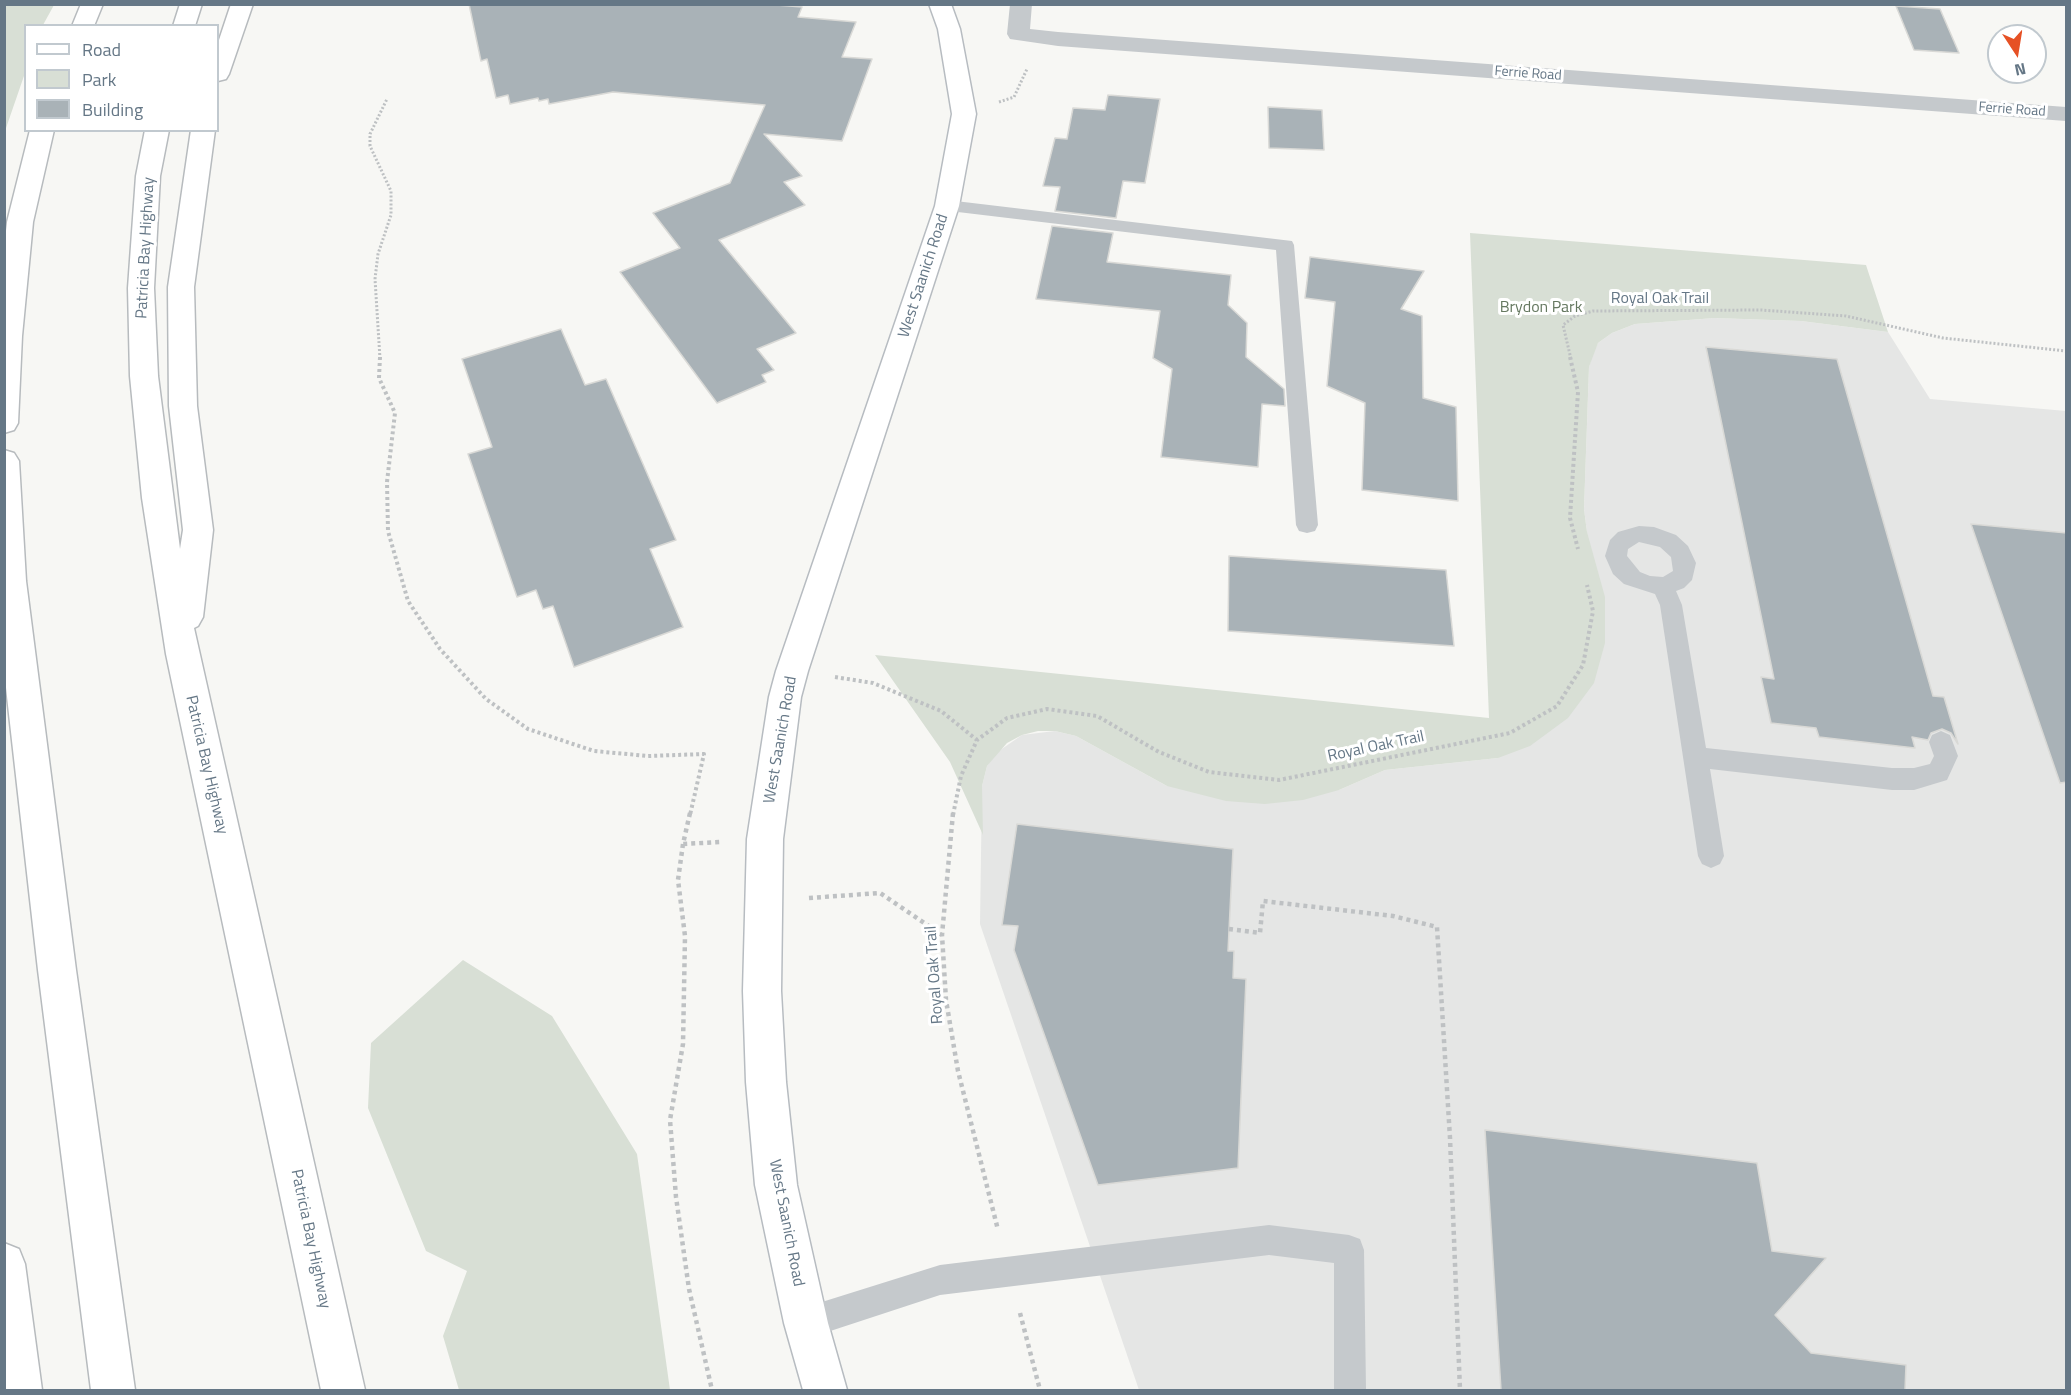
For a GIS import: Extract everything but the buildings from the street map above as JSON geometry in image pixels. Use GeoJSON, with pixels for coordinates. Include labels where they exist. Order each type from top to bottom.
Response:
{"type":"FeatureCollection","features":[{"type":"Feature","properties":{"kind":"main road"},"geometry":{"type":"LineString","coordinates":[[84,24],[92,4]]}},
{"type":"Feature","properties":{"kind":"main road"},"geometry":{"type":"LineString","coordinates":[[185,24],[191,4]]}},
{"type":"Feature","properties":{"kind":"main road"},"geometry":{"type":"LineString","coordinates":[[219,71],[242,4]]}},
{"type":"Feature","properties":{"kind":"main road","name":"West Saanich Road"},"geometry":{"type":"LineString","coordinates":[[825,1390],[806,1323],[776,1185],[766,1083],[762,991],[765,838],[785,697],[792,670],[947,206],[964,114],[949,29],[940,4]]}},
{"type":"Feature","properties":{"kind":"main road"},"geometry":{"type":"LineString","coordinates":[[4,423],[8,336],[20,222],[42,132]]}},
{"type":"Feature","properties":{"kind":"main road","name":"Patricia Bay Highway"},"geometry":{"type":"LineString","coordinates":[[157,132],[148,176],[141,288],[144,376],[157,498],[182,654],[343,1390]]}},
{"type":"Feature","properties":{"kind":"main road"},"geometry":{"type":"LineString","coordinates":[[182,654],[198,530],[183,406],[182,287],[191,204],[203,132]]}},
{"type":"Feature","properties":{"kind":"main road"},"geometry":{"type":"LineString","coordinates":[[4,461],[12,593],[57,970],[113,1390]]}},
{"type":"Feature","properties":{"kind":"main road"},"geometry":{"type":"LineString","coordinates":[[4,1263],[20,1390]]}},
{"type":"Feature","properties":{"kind":"street"},"geometry":{"type":"LineString","coordinates":[[1018,34],[1021,4]]}},
{"type":"Feature","properties":{"kind":"street","name":"Ferrie Road"},"geometry":{"type":"LineString","coordinates":[[1018,34],[2067,114]]}},
{"type":"Feature","properties":{"kind":"lane"},"geometry":{"type":"LineString","coordinates":[[947,206],[1285,245],[1307,525]]}},
{"type":"Feature","properties":{"kind":"lane"},"geometry":{"type":"LineString","coordinates":[[1663,586],[1671,606],[1712,856]]}},
{"type":"Feature","properties":{"kind":"lane"},"geometry":{"type":"LineString","coordinates":[[1695,757],[1892,779],[1914,779],[1938,772],[1946,756],[1941,741]]}},
{"type":"Feature","properties":{"kind":"lane"},"geometry":{"type":"LineString","coordinates":[[806,1323],[940,1280],[1269,1240],[1349,1250],[1350,1390]]}},
{"type":"Feature","properties":{"kind":"path"},"geometry":{"type":"LineString","coordinates":[[964,114],[1014,97],[1033,51],[1018,34]]}},
{"type":"Feature","properties":{"kind":"path"},"geometry":{"type":"LineString","coordinates":[[387,99],[370,134],[370,146],[391,191],[391,214],[378,254],[375,279],[381,345],[380,378],[395,414],[387,482],[388,531],[408,601],[440,649],[486,699],[528,729],[594,751],[648,756],[704,754],[683,844],[678,880],[685,936],[683,1044],[670,1119],[676,1197],[689,1289],[712,1390]]}},
{"type":"Feature","properties":{"kind":"path","name":"Royal Oak Trail"},"geometry":{"type":"LineString","coordinates":[[1579,553],[1570,518],[1578,392],[1563,325],[1575,315],[1593,311],[1761,310],[1846,316],[1943,338],[2067,351]]}},
{"type":"Feature","properties":{"kind":"path","name":"Royal Oak Trail"},"geometry":{"type":"LineString","coordinates":[[1040,1390],[958,1071],[946,1000],[942,935],[951,825],[961,776],[977,740],[1007,718],[1047,708],[1097,716],[1159,752],[1209,772],[1279,780],[1510,733],[1557,706],[1583,665],[1593,610],[1585,576]]}},
{"type":"Feature","properties":{"kind":"path"},"geometry":{"type":"LineString","coordinates":[[792,670],[873,683],[941,711],[977,740]]}},
{"type":"Feature","properties":{"kind":"path"},"geometry":{"type":"LineString","coordinates":[[683,844],[765,838]]}},
{"type":"Feature","properties":{"kind":"path"},"geometry":{"type":"LineString","coordinates":[[803,899],[880,893],[942,935]]}},
{"type":"Feature","properties":{"kind":"path"},"geometry":{"type":"LineString","coordinates":[[1229,929],[1260,933],[1263,900],[1393,916],[1437,927],[1450,1149],[1460,1390]]}},
{"type":"Feature","properties":{"kind":"shaded area"},"geometry":{"type":"Polygon","coordinates":[[[1715,318],[1801,321],[1888,332],[1930,399],[2066,411],[2066,1390],[1139,1390],[980,924],[982,786],[987,766],[996,753],[1022,735],[1055,731],[1076,736],[1167,786],[1339,790],[1385,770],[1498,758],[1587,532],[1584,509],[1589,367],[1593,352],[1598,343],[1612,333],[1635,324],[1715,318]]]}},
{"type":"Feature","properties":{"kind":"green space"},"geometry":{"type":"Polygon","coordinates":[[[5,4],[54,5],[44,24],[24,24],[24,76],[5,131],[5,4]]]}},
{"type":"Feature","properties":{"kind":"green space","name":"Brydon Park"},"geometry":{"type":"Polygon","coordinates":[[[1470,233],[1866,265],[1888,332],[1801,321],[1715,318],[1635,324],[1612,333],[1598,343],[1589,367],[1584,509],[1587,532],[1605,597],[1605,643],[1594,683],[1568,718],[1530,746],[1498,758],[1385,770],[1339,790],[1303,800],[1265,804],[1226,801],[1167,786],[1076,736],[1055,731],[1038,731],[1022,735],[1007,743],[987,766],[982,786],[983,835],[950,762],[875,655],[1489,718],[1470,233]]]}},
{"type":"Feature","properties":{"kind":"green space"},"geometry":{"type":"Polygon","coordinates":[[[463,960],[552,1016],[637,1154],[670,1390],[459,1390],[443,1336],[467,1271],[426,1251],[368,1108],[371,1043],[463,960]]]}}]}
